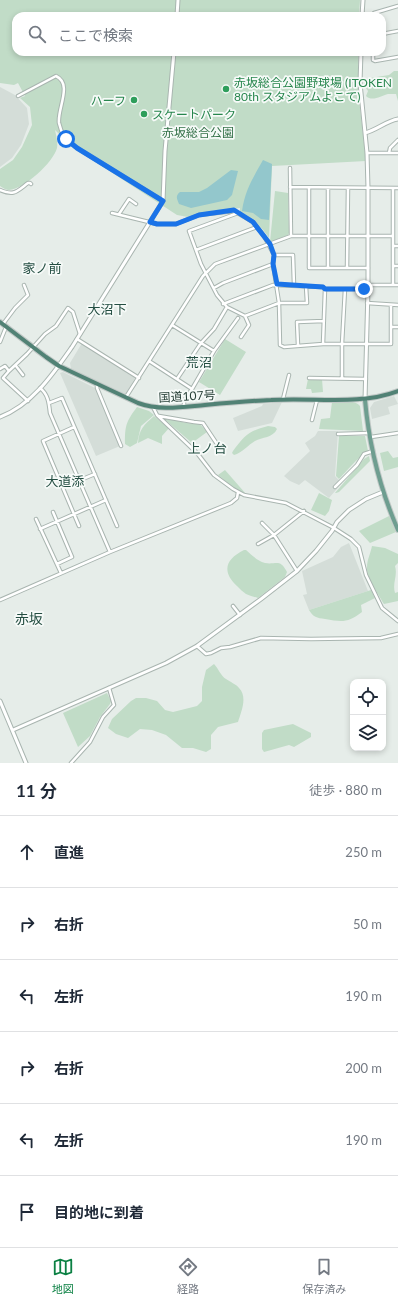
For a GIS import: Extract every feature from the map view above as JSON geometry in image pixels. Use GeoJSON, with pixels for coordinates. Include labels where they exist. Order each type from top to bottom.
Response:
{"type":"FeatureCollection","features":[{"type":"Feature","properties":{"kind":"highway","name":"国道107号"},"geometry":{"type":"LineString","coordinates":[[3,324],[59,366],[138,404],[153,407],[184,407],[283,399],[365,400],[398,391]]}},
{"type":"Feature","properties":{"kind":"main road"},"geometry":{"type":"LineString","coordinates":[[365,400],[373,451],[383,492],[398,530]]}},
{"type":"Feature","properties":{"kind":"street"},"geometry":{"type":"LineString","coordinates":[[177,12],[178,0]]}},
{"type":"Feature","properties":{"kind":"street"},"geometry":{"type":"LineString","coordinates":[[362,12],[363,0]]}},
{"type":"Feature","properties":{"kind":"street"},"geometry":{"type":"LineString","coordinates":[[377,12],[398,6]]}},
{"type":"Feature","properties":{"kind":"street"},"geometry":{"type":"LineString","coordinates":[[386,33],[398,31]]}},
{"type":"Feature","properties":{"kind":"street"},"geometry":{"type":"LineString","coordinates":[[0,417],[9,414],[28,401],[59,366],[163,201],[165,149],[174,56]]}},
{"type":"Feature","properties":{"kind":"street"},"geometry":{"type":"LineString","coordinates":[[361,56],[360,83],[367,153],[368,188],[368,289],[365,400]]}},
{"type":"Feature","properties":{"kind":"street"},"geometry":{"type":"LineString","coordinates":[[373,56],[373,60],[375,61],[398,57]]}},
{"type":"Feature","properties":{"kind":"street"},"geometry":{"type":"LineString","coordinates":[[18,96],[56,76],[58,77],[62,81],[64,88],[59,123],[68,142],[163,201]]}},
{"type":"Feature","properties":{"kind":"street"},"geometry":{"type":"LineString","coordinates":[[365,132],[376,130],[388,122],[398,119]]}},
{"type":"Feature","properties":{"kind":"street"},"geometry":{"type":"LineString","coordinates":[[389,153],[390,148],[398,140]]}},
{"type":"Feature","properties":{"kind":"street"},"geometry":{"type":"LineString","coordinates":[[367,153],[398,153]]}},
{"type":"Feature","properties":{"kind":"street"},"geometry":{"type":"LineString","coordinates":[[290,168],[291,236]]}},
{"type":"Feature","properties":{"kind":"street"},"geometry":{"type":"LineString","coordinates":[[0,190],[9,194],[14,194],[28,183],[31,184]]}},
{"type":"Feature","properties":{"kind":"street"},"geometry":{"type":"LineString","coordinates":[[290,187],[398,188]]}},
{"type":"Feature","properties":{"kind":"street"},"geometry":{"type":"LineString","coordinates":[[309,188],[309,268],[368,268]]}},
{"type":"Feature","properties":{"kind":"street"},"geometry":{"type":"LineString","coordinates":[[328,188],[328,268]]}},
{"type":"Feature","properties":{"kind":"street"},"geometry":{"type":"LineString","coordinates":[[347,268],[348,188]]}},
{"type":"Feature","properties":{"kind":"street"},"geometry":{"type":"LineString","coordinates":[[393,188],[393,285]]}},
{"type":"Feature","properties":{"kind":"street"},"geometry":{"type":"LineString","coordinates":[[119,214],[129,199],[136,204]]}},
{"type":"Feature","properties":{"kind":"street"},"geometry":{"type":"LineString","coordinates":[[393,208],[398,208]]}},
{"type":"Feature","properties":{"kind":"street"},"geometry":{"type":"LineString","coordinates":[[112,213],[157,224],[176,224],[199,215],[234,210],[253,222],[258,226],[270,244],[274,255],[273,264],[279,303],[280,345],[284,347],[323,344],[391,344],[391,305]]}},
{"type":"Feature","properties":{"kind":"street"},"geometry":{"type":"LineString","coordinates":[[238,213],[189,231],[201,264],[217,295],[223,304],[244,316],[249,325],[241,337]]}},
{"type":"Feature","properties":{"kind":"street"},"geometry":{"type":"LineString","coordinates":[[196,250],[258,226]]}},
{"type":"Feature","properties":{"kind":"street"},"geometry":{"type":"LineString","coordinates":[[393,227],[398,227]]}},
{"type":"Feature","properties":{"kind":"street"},"geometry":{"type":"LineString","coordinates":[[126,397],[206,272],[215,264],[291,236],[393,236]]}},
{"type":"Feature","properties":{"kind":"street"},"geometry":{"type":"LineString","coordinates":[[274,255],[294,255],[294,285]]}},
{"type":"Feature","properties":{"kind":"street"},"geometry":{"type":"LineString","coordinates":[[214,288],[223,283],[273,264]]}},
{"type":"Feature","properties":{"kind":"street"},"geometry":{"type":"LineString","coordinates":[[393,266],[398,266]]}},
{"type":"Feature","properties":{"kind":"street"},"geometry":{"type":"LineString","coordinates":[[223,304],[277,284],[323,287],[325,289],[368,289]]}},
{"type":"Feature","properties":{"kind":"street"},"geometry":{"type":"LineString","coordinates":[[0,342],[3,324],[15,308],[28,295],[24,285]]}},
{"type":"Feature","properties":{"kind":"street"},"geometry":{"type":"LineString","coordinates":[[368,285],[398,285]]}},
{"type":"Feature","properties":{"kind":"street"},"geometry":{"type":"LineString","coordinates":[[244,316],[279,303],[307,303],[306,286]]}},
{"type":"Feature","properties":{"kind":"street"},"geometry":{"type":"LineString","coordinates":[[323,344],[325,289]]}},
{"type":"Feature","properties":{"kind":"street"},"geometry":{"type":"LineString","coordinates":[[342,378],[345,289]]}},
{"type":"Feature","properties":{"kind":"street"},"geometry":{"type":"LineString","coordinates":[[367,304],[398,305]]}},
{"type":"Feature","properties":{"kind":"street"},"geometry":{"type":"LineString","coordinates":[[177,379],[201,343],[214,329],[227,307]]}},
{"type":"Feature","properties":{"kind":"street"},"geometry":{"type":"LineString","coordinates":[[28,401],[3,378],[45,334],[56,326],[68,308],[73,312],[80,334]]}},
{"type":"Feature","properties":{"kind":"street"},"geometry":{"type":"LineString","coordinates":[[184,407],[184,401],[214,351],[238,318]]}},
{"type":"Feature","properties":{"kind":"street"},"geometry":{"type":"LineString","coordinates":[[298,345],[297,322],[324,321]]}},
{"type":"Feature","properties":{"kind":"street"},"geometry":{"type":"LineString","coordinates":[[172,325],[214,351]]}},
{"type":"Feature","properties":{"kind":"street"},"geometry":{"type":"LineString","coordinates":[[391,327],[398,327]]}},
{"type":"Feature","properties":{"kind":"street"},"geometry":{"type":"LineString","coordinates":[[77,339],[139,378]]}},
{"type":"Feature","properties":{"kind":"street"},"geometry":{"type":"LineString","coordinates":[[149,362],[192,389]]}},
{"type":"Feature","properties":{"kind":"street"},"geometry":{"type":"LineString","coordinates":[[0,368],[4,366],[9,371]]}},
{"type":"Feature","properties":{"kind":"street"},"geometry":{"type":"LineString","coordinates":[[16,366],[23,375]]}},
{"type":"Feature","properties":{"kind":"street"},"geometry":{"type":"LineString","coordinates":[[283,399],[289,375]]}},
{"type":"Feature","properties":{"kind":"street"},"geometry":{"type":"LineString","coordinates":[[309,378],[366,379]]}},
{"type":"Feature","properties":{"kind":"street"},"geometry":{"type":"LineString","coordinates":[[97,384],[97,388],[121,446]]}},
{"type":"Feature","properties":{"kind":"street"},"geometry":{"type":"LineString","coordinates":[[40,388],[44,391],[49,403],[50,413],[110,552]]}},
{"type":"Feature","properties":{"kind":"street"},"geometry":{"type":"LineString","coordinates":[[49,403],[62,398],[117,526]]}},
{"type":"Feature","properties":{"kind":"street"},"geometry":{"type":"LineString","coordinates":[[312,420],[317,400]]}},
{"type":"Feature","properties":{"kind":"street"},"geometry":{"type":"LineString","coordinates":[[153,407],[159,416],[197,452],[214,475],[226,485],[244,495],[286,503],[334,528],[351,539],[359,547],[366,575],[382,608],[398,621]]}},
{"type":"Feature","properties":{"kind":"street"},"geometry":{"type":"LineString","coordinates":[[159,416],[162,415],[194,422],[203,422],[216,444]]}},
{"type":"Feature","properties":{"kind":"street"},"geometry":{"type":"LineString","coordinates":[[74,427],[43,441],[79,526]]}},
{"type":"Feature","properties":{"kind":"street"},"geometry":{"type":"LineString","coordinates":[[338,434],[370,435],[398,433]]}},
{"type":"Feature","properties":{"kind":"street"},"geometry":{"type":"LineString","coordinates":[[335,487],[357,465],[364,454],[373,451]]}},
{"type":"Feature","properties":{"kind":"street"},"geometry":{"type":"LineString","coordinates":[[63,487],[95,474]]}},
{"type":"Feature","properties":{"kind":"street"},"geometry":{"type":"LineString","coordinates":[[0,600],[110,552],[231,503],[237,498],[238,492]]}},
{"type":"Feature","properties":{"kind":"street"},"geometry":{"type":"LineString","coordinates":[[13,730],[166,663],[197,646],[297,571],[316,551],[341,518],[366,499],[383,492]]}},
{"type":"Feature","properties":{"kind":"street"},"geometry":{"type":"LineString","coordinates":[[40,529],[106,500]]}},
{"type":"Feature","properties":{"kind":"street"},"geometry":{"type":"LineString","coordinates":[[53,512],[72,557],[57,564]]}},
{"type":"Feature","properties":{"kind":"street"},"geometry":{"type":"LineString","coordinates":[[258,544],[274,535],[304,512]]}},
{"type":"Feature","properties":{"kind":"street"},"geometry":{"type":"LineString","coordinates":[[36,519],[61,574]]}},
{"type":"Feature","properties":{"kind":"street"},"geometry":{"type":"LineString","coordinates":[[262,523],[274,535],[297,571]]}},
{"type":"Feature","properties":{"kind":"street"},"geometry":{"type":"LineString","coordinates":[[233,606],[240,615]]}},
{"type":"Feature","properties":{"kind":"street"},"geometry":{"type":"LineString","coordinates":[[197,646],[206,654],[221,648],[261,638],[381,638],[398,634]]}},
{"type":"Feature","properties":{"kind":"street"},"geometry":{"type":"LineString","coordinates":[[70,763],[90,742],[103,717],[114,705],[109,688]]}},
{"type":"Feature","properties":{"kind":"street"},"geometry":{"type":"LineString","coordinates":[[0,701],[26,763]]}},
{"type":"Feature","properties":{"kind":"shaded area"},"geometry":{"type":"Polygon","coordinates":[[[0,87],[15,95],[27,108],[29,124],[21,145],[12,158],[0,167],[0,87]]]}},
{"type":"Feature","properties":{"kind":"shaded area"},"geometry":{"type":"Polygon","coordinates":[[[82,343],[135,378],[126,394],[71,369],[70,363],[82,343]]]}},
{"type":"Feature","properties":{"kind":"shaded area"},"geometry":{"type":"Polygon","coordinates":[[[63,372],[95,388],[120,446],[96,456],[60,373],[63,372]]]}},
{"type":"Feature","properties":{"kind":"shaded area"},"geometry":{"type":"Polygon","coordinates":[[[394,396],[398,404],[388,407],[390,414],[372,419],[370,408],[374,402],[394,396]]]}},
{"type":"Feature","properties":{"kind":"shaded area"},"geometry":{"type":"Polygon","coordinates":[[[282,402],[272,423],[238,431],[233,418],[262,406],[263,404],[282,402]]]}},
{"type":"Feature","properties":{"kind":"shaded area"},"geometry":{"type":"Polygon","coordinates":[[[318,431],[338,431],[335,476],[342,483],[329,498],[305,480],[299,485],[290,481],[284,476],[310,451],[305,443],[315,436],[318,431]]]}},
{"type":"Feature","properties":{"kind":"shaded area"},"geometry":{"type":"Polygon","coordinates":[[[349,543],[368,591],[309,610],[303,595],[307,594],[302,571],[333,557],[341,547],[349,543]]]}},
{"type":"Feature","properties":{"kind":"green space","name":"赤坂総合公園"},"geometry":{"type":"Polygon","coordinates":[[[0,0],[360,0],[359,12],[12,12],[12,56],[358,56],[358,90],[366,161],[272,166],[269,238],[256,223],[240,212],[240,208],[211,211],[188,217],[177,215],[71,146],[55,130],[57,148],[50,161],[30,180],[15,189],[9,190],[0,186],[0,169],[13,160],[22,147],[32,125],[30,107],[20,98],[25,96],[18,83],[14,85],[0,83],[0,0]]]}},
{"type":"Feature","properties":{"kind":"green space"},"geometry":{"type":"Polygon","coordinates":[[[394,71],[398,71],[398,101],[396,94],[388,94],[374,99],[366,96],[368,91],[364,85],[364,79],[389,75],[394,71]]]}},
{"type":"Feature","properties":{"kind":"green space"},"geometry":{"type":"Polygon","coordinates":[[[275,191],[288,193],[289,233],[288,235],[270,242],[275,191]]]}},
{"type":"Feature","properties":{"kind":"green space"},"geometry":{"type":"Polygon","coordinates":[[[225,339],[246,352],[220,395],[199,382],[225,339]]]}},
{"type":"Feature","properties":{"kind":"green space"},"geometry":{"type":"Polygon","coordinates":[[[308,379],[322,379],[323,392],[312,393],[311,389],[306,389],[308,379]]]}},
{"type":"Feature","properties":{"kind":"green space"},"geometry":{"type":"Polygon","coordinates":[[[332,402],[354,402],[360,406],[363,431],[319,429],[321,419],[330,418],[332,402]]]}},
{"type":"Feature","properties":{"kind":"green space"},"geometry":{"type":"Polygon","coordinates":[[[137,407],[149,411],[154,415],[141,426],[137,443],[130,447],[125,444],[125,432],[128,420],[137,407]]]}},
{"type":"Feature","properties":{"kind":"green space"},"geometry":{"type":"Polygon","coordinates":[[[154,416],[169,428],[162,436],[162,444],[148,438],[138,443],[143,428],[154,416]]]}},
{"type":"Feature","properties":{"kind":"green space"},"geometry":{"type":"Polygon","coordinates":[[[162,417],[186,423],[200,424],[207,432],[192,443],[162,417]]]}},
{"type":"Feature","properties":{"kind":"green space"},"geometry":{"type":"Polygon","coordinates":[[[268,426],[275,427],[277,429],[273,434],[255,441],[240,453],[234,455],[232,453],[248,434],[268,426]]]}},
{"type":"Feature","properties":{"kind":"green space"},"geometry":{"type":"Polygon","coordinates":[[[339,436],[365,436],[368,451],[339,479],[336,476],[339,436]]]}},
{"type":"Feature","properties":{"kind":"green space"},"geometry":{"type":"Polygon","coordinates":[[[388,451],[393,458],[398,457],[398,467],[384,471],[380,453],[388,451]]]}},
{"type":"Feature","properties":{"kind":"green space"},"geometry":{"type":"Polygon","coordinates":[[[369,456],[370,461],[339,492],[335,493],[364,459],[369,456]]]}},
{"type":"Feature","properties":{"kind":"green space"},"geometry":{"type":"Polygon","coordinates":[[[225,470],[246,494],[233,487],[218,475],[225,470]]]}},
{"type":"Feature","properties":{"kind":"green space"},"geometry":{"type":"Polygon","coordinates":[[[319,493],[332,500],[329,511],[325,516],[311,510],[319,493]]]}},
{"type":"Feature","properties":{"kind":"green space"},"geometry":{"type":"Polygon","coordinates":[[[389,516],[396,532],[370,543],[359,531],[389,516]]]}},
{"type":"Feature","properties":{"kind":"green space"},"geometry":{"type":"Polygon","coordinates":[[[372,546],[385,548],[398,554],[398,563],[395,566],[396,573],[394,589],[395,593],[398,592],[398,601],[384,604],[371,581],[367,567],[372,546]]]}},
{"type":"Feature","properties":{"kind":"green space"},"geometry":{"type":"Polygon","coordinates":[[[244,550],[262,562],[278,563],[282,565],[287,572],[285,577],[258,598],[245,593],[239,588],[232,581],[227,570],[233,557],[244,550]]]}},
{"type":"Feature","properties":{"kind":"green space"},"geometry":{"type":"Polygon","coordinates":[[[371,590],[375,598],[361,605],[362,612],[349,620],[336,621],[316,617],[309,610],[371,590]]]}},
{"type":"Feature","properties":{"kind":"green space"},"geometry":{"type":"Polygon","coordinates":[[[214,664],[224,678],[239,688],[242,692],[243,700],[238,722],[218,727],[211,735],[211,749],[206,752],[193,748],[182,748],[166,735],[152,730],[140,729],[128,738],[116,734],[108,728],[112,719],[136,698],[146,698],[157,701],[165,710],[173,712],[197,706],[202,701],[202,687],[206,670],[214,664]]]}},
{"type":"Feature","properties":{"kind":"green space"},"geometry":{"type":"Polygon","coordinates":[[[107,693],[111,701],[110,704],[100,717],[90,736],[78,747],[63,713],[107,693]]]}},
{"type":"Feature","properties":{"kind":"green space"},"geometry":{"type":"Polygon","coordinates":[[[293,724],[311,733],[311,737],[294,747],[289,745],[264,752],[262,749],[262,733],[264,730],[293,724]]]}},
{"type":"Feature","properties":{"kind":"water"},"geometry":{"type":"Polygon","coordinates":[[[263,160],[272,164],[269,220],[261,219],[253,213],[242,211],[247,190],[263,160]]]}},
{"type":"Feature","properties":{"kind":"water"},"geometry":{"type":"Polygon","coordinates":[[[231,170],[238,171],[232,195],[227,200],[191,208],[179,204],[177,199],[178,193],[199,192],[207,188],[231,170]]]}},
{"type":"Feature","properties":{"kind":"place","name":"赤坂総合公園野球場 (ITOKEN 80th スタジアムよこて)"},"geometry":{"type":"Point","coordinates":[226,89]}},
{"type":"Feature","properties":{"kind":"place","name":"ハーフ"},"geometry":{"type":"Point","coordinates":[134,100]}},
{"type":"Feature","properties":{"kind":"place","name":"スケートパーク"},"geometry":{"type":"Point","coordinates":[144,114]}},
{"type":"Feature","properties":{"kind":"district","name":"家ノ前"},"geometry":{"type":"Point","coordinates":[42,268]}},
{"type":"Feature","properties":{"kind":"district","name":"大沼下"},"geometry":{"type":"Point","coordinates":[107,309]}},
{"type":"Feature","properties":{"kind":"district","name":"荒沼"},"geometry":{"type":"Point","coordinates":[199,362]}},
{"type":"Feature","properties":{"kind":"district","name":"上ノ台"},"geometry":{"type":"Point","coordinates":[207,448]}},
{"type":"Feature","properties":{"kind":"district","name":"大道添"},"geometry":{"type":"Point","coordinates":[65,481]}},
{"type":"Feature","properties":{"kind":"district","name":"赤坂"},"geometry":{"type":"Point","coordinates":[29,618]}},
{"type":"Feature","properties":{"kind":"route"},"geometry":{"type":"LineString","coordinates":[[66,139],[77,148],[163,201],[150,222],[157,224],[176,224],[199,215],[234,210],[258,226],[270,244],[274,255],[273,264],[277,284],[323,287],[325,289],[364,289]]}}]}
